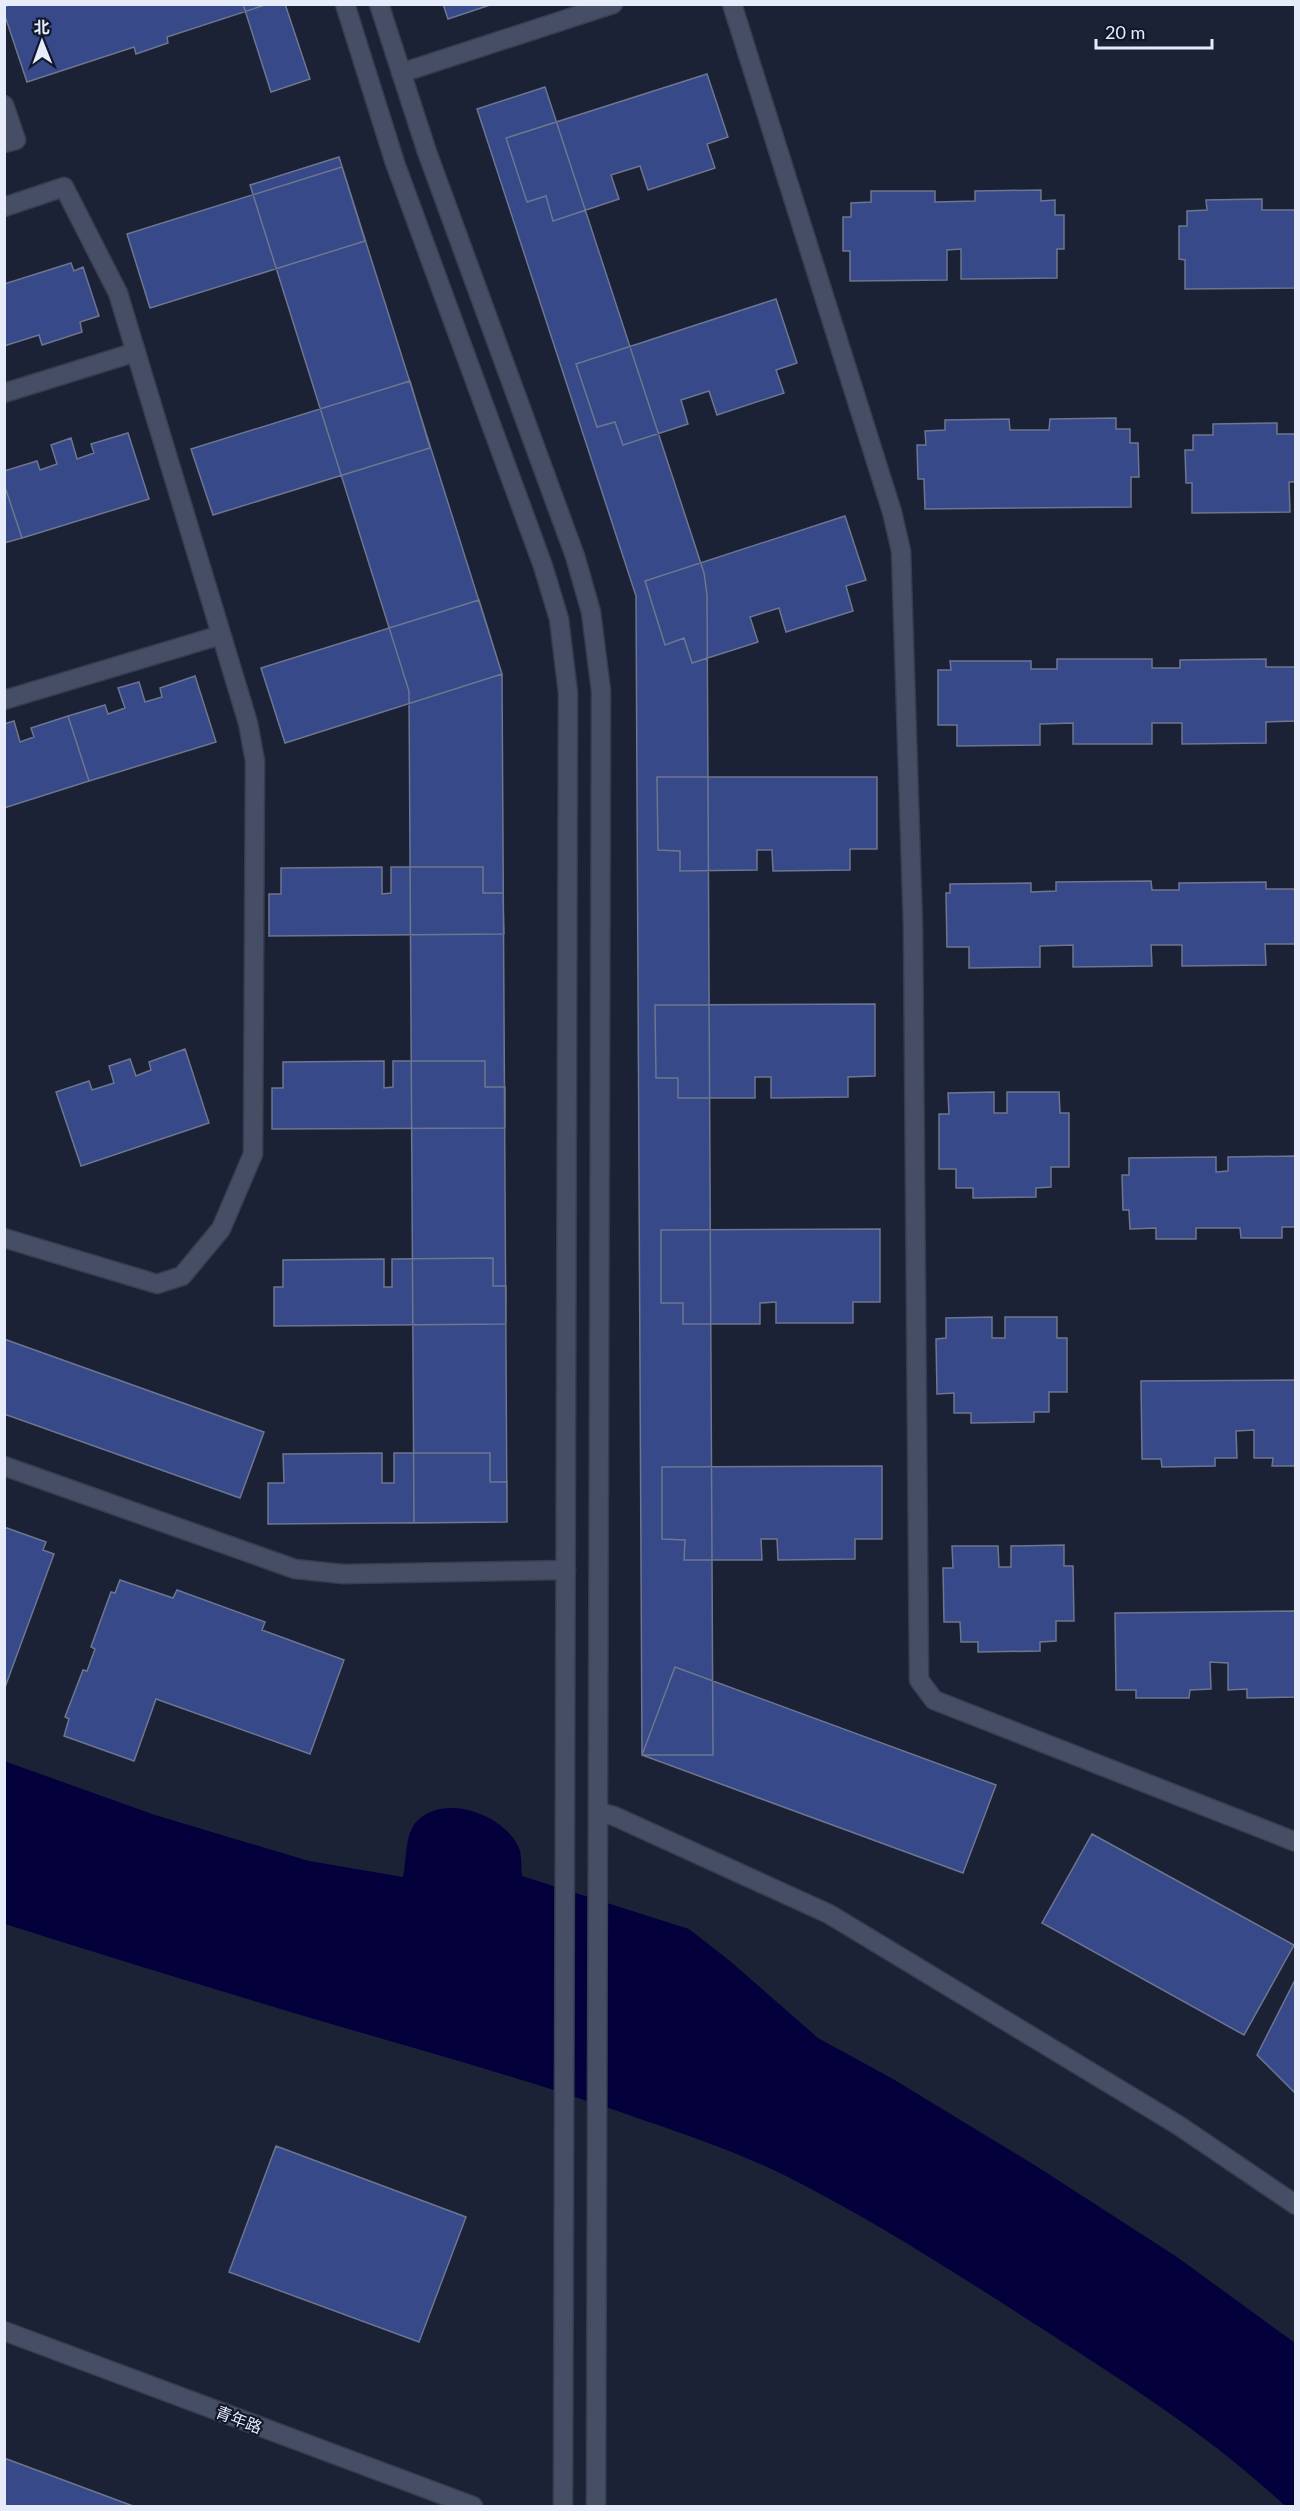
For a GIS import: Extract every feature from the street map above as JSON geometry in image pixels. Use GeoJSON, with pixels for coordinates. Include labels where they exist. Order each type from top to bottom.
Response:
{"type":"FeatureCollection","features":[{"type":"Feature","properties":{"kind":"street"},"geometry":{"type":"LineString","coordinates":[[345,4],[395,163],[543,566],[559,619],[568,693],[563,2506]]}},
{"type":"Feature","properties":{"kind":"street"},"geometry":{"type":"LineString","coordinates":[[379,4],[427,152],[575,556],[591,612],[601,691],[596,2506]]}},
{"type":"Feature","properties":{"kind":"street"},"geometry":{"type":"LineString","coordinates":[[401,73],[612,4]]}},
{"type":"Feature","properties":{"kind":"street"},"geometry":{"type":"LineString","coordinates":[[732,4],[892,512],[901,551],[913,927],[919,1680],[933,1700],[1284,1840],[1296,1842]]}},
{"type":"Feature","properties":{"kind":"street"},"geometry":{"type":"LineString","coordinates":[[4,105],[16,140],[4,143]]}},
{"type":"Feature","properties":{"kind":"street"},"geometry":{"type":"LineString","coordinates":[[4,207],[64,188],[118,293],[248,723],[255,761],[253,1154],[221,1229],[182,1276],[157,1284],[4,1238]]}},
{"type":"Feature","properties":{"kind":"street"},"geometry":{"type":"LineString","coordinates":[[4,393],[136,352]]}},
{"type":"Feature","properties":{"kind":"street"},"geometry":{"type":"LineString","coordinates":[[4,700],[221,635]]}},
{"type":"Feature","properties":{"kind":"street"},"geometry":{"type":"LineString","coordinates":[[4,1466],[296,1569],[343,1574],[566,1570]]}},
{"type":"Feature","properties":{"kind":"street"},"geometry":{"type":"LineString","coordinates":[[598,1812],[614,1816],[829,1914],[1178,2125],[1296,2205]]}},
{"type":"Feature","properties":{"kind":"street","name":"青年路"},"geometry":{"type":"LineString","coordinates":[[4,2331],[473,2506]]}},
{"type":"Feature","properties":{"kind":"shaded area"},"geometry":{"type":"Polygon","coordinates":[[[4,1761],[155,1815],[309,1861],[403,1877],[408,1839],[418,1820],[430,1812],[444,1808],[474,1811],[501,1826],[512,1836],[520,1851],[522,1876],[689,1929],[730,1961],[818,2038],[893,2079],[1033,2164],[1177,2257],[1295,2343],[1295,2506],[1285,2506],[1231,2459],[1174,2417],[1022,2316],[889,2233],[821,2194],[769,2168],[699,2140],[562,2093],[5,1924],[4,1761]]]}},
{"type":"Feature","properties":{"kind":"building"},"geometry":{"type":"Polygon","coordinates":[[[11,4],[268,4],[167,37],[168,43],[136,54],[134,47],[27,82],[4,13],[4,7],[11,4]]]}},
{"type":"Feature","properties":{"kind":"building"},"geometry":{"type":"Polygon","coordinates":[[[243,4],[285,4],[310,79],[271,92],[243,4]]]}},
{"type":"Feature","properties":{"kind":"building"},"geometry":{"type":"Polygon","coordinates":[[[443,4],[493,4],[448,19],[443,4]]]}},
{"type":"Feature","properties":{"kind":"building"},"geometry":{"type":"Polygon","coordinates":[[[707,74],[728,137],[707,144],[715,168],[648,190],[640,166],[611,175],[619,199],[553,221],[546,196],[527,202],[506,138],[707,74]]]}},
{"type":"Feature","properties":{"kind":"building"},"geometry":{"type":"Polygon","coordinates":[[[545,87],[704,573],[707,595],[713,1755],[642,1755],[636,596],[477,109],[545,87]]]}},
{"type":"Feature","properties":{"kind":"building"},"geometry":{"type":"Polygon","coordinates":[[[339,157],[502,674],[507,1522],[414,1523],[409,691],[250,185],[339,157]]]}},
{"type":"Feature","properties":{"kind":"building"},"geometry":{"type":"Polygon","coordinates":[[[342,167],[365,241],[150,308],[127,234],[342,167]]]}},
{"type":"Feature","properties":{"kind":"building"},"geometry":{"type":"Polygon","coordinates":[[[1041,190],[1041,201],[1055,200],[1055,215],[1064,215],[1064,249],[1057,249],[1057,278],[961,279],[961,249],[947,250],[947,280],[850,281],[850,251],[843,251],[843,217],[851,217],[851,203],[871,202],[871,191],[935,191],[935,202],[975,201],[975,191],[1041,190]]]}},
{"type":"Feature","properties":{"kind":"building"},"geometry":{"type":"Polygon","coordinates":[[[1262,199],[1262,210],[1296,210],[1296,288],[1185,289],[1185,260],[1179,259],[1179,226],[1187,226],[1187,211],[1207,210],[1206,200],[1262,199]]]}},
{"type":"Feature","properties":{"kind":"building"},"geometry":{"type":"Polygon","coordinates":[[[71,263],[74,271],[83,267],[99,316],[80,322],[82,332],[42,345],[39,335],[4,346],[4,284],[71,263]]]}},
{"type":"Feature","properties":{"kind":"building"},"geometry":{"type":"Polygon","coordinates":[[[776,299],[797,363],[776,370],[784,393],[717,415],[709,391],[681,400],[688,424],[623,445],[615,422],[597,427],[576,364],[776,299]]]}},
{"type":"Feature","properties":{"kind":"building"},"geometry":{"type":"Polygon","coordinates":[[[410,381],[430,448],[213,515],[191,449],[410,381]]]}},
{"type":"Feature","properties":{"kind":"building"},"geometry":{"type":"Polygon","coordinates":[[[1116,418],[1116,429],[1130,429],[1130,443],[1138,443],[1139,477],[1131,477],[1131,507],[925,509],[924,479],[918,479],[917,445],[926,445],[925,431],[945,430],[945,420],[1009,419],[1010,430],[1049,430],[1050,419],[1116,418]]]}},
{"type":"Feature","properties":{"kind":"building"},"geometry":{"type":"Polygon","coordinates":[[[1277,423],[1277,434],[1296,434],[1296,482],[1289,482],[1290,512],[1192,513],[1192,483],[1186,483],[1185,450],[1193,450],[1193,435],[1213,435],[1213,424],[1277,423]]]}},
{"type":"Feature","properties":{"kind":"building"},"geometry":{"type":"Polygon","coordinates":[[[128,433],[149,499],[22,538],[4,484],[4,471],[37,461],[40,470],[57,464],[51,445],[71,438],[77,459],[94,453],[91,444],[128,433]]]}},
{"type":"Feature","properties":{"kind":"building"},"geometry":{"type":"Polygon","coordinates":[[[4,484],[22,538],[4,543],[4,484]]]}},
{"type":"Feature","properties":{"kind":"building"},"geometry":{"type":"Polygon","coordinates":[[[845,516],[866,580],[846,586],[853,611],[786,632],[779,608],[750,617],[758,642],[692,663],[684,638],[665,645],[645,581],[845,516]]]}},
{"type":"Feature","properties":{"kind":"building"},"geometry":{"type":"Polygon","coordinates":[[[479,600],[502,674],[285,743],[261,668],[479,600]]]}},
{"type":"Feature","properties":{"kind":"building"},"geometry":{"type":"Polygon","coordinates":[[[1057,659],[1152,659],[1152,668],[1180,668],[1180,660],[1266,659],[1266,667],[1296,667],[1296,721],[1266,722],[1266,743],[1182,744],[1182,723],[1152,723],[1152,744],[1073,744],[1073,723],[1040,724],[1040,745],[957,746],[957,725],[938,725],[938,670],[951,670],[950,661],[1031,661],[1031,669],[1057,669],[1057,659]]]}},
{"type":"Feature","properties":{"kind":"building"},"geometry":{"type":"Polygon","coordinates":[[[195,676],[216,742],[89,781],[68,716],[105,705],[108,714],[125,708],[118,688],[139,682],[145,702],[162,697],[160,688],[195,676]]]}},
{"type":"Feature","properties":{"kind":"building"},"geometry":{"type":"Polygon","coordinates":[[[68,716],[89,781],[4,808],[4,724],[14,721],[20,742],[34,737],[31,728],[68,716]]]}},
{"type":"Feature","properties":{"kind":"building"},"geometry":{"type":"Polygon","coordinates":[[[657,777],[877,777],[877,849],[850,849],[850,870],[773,871],[772,850],[757,850],[757,870],[680,871],[680,851],[658,850],[657,777]]]}},
{"type":"Feature","properties":{"kind":"building"},"geometry":{"type":"Polygon","coordinates":[[[382,867],[382,894],[391,893],[391,867],[483,867],[483,893],[503,893],[504,934],[269,936],[269,894],[281,894],[281,868],[382,867]]]}},
{"type":"Feature","properties":{"kind":"building"},"geometry":{"type":"Polygon","coordinates":[[[1151,881],[1152,890],[1179,890],[1179,883],[1266,882],[1266,889],[1296,889],[1296,944],[1265,944],[1266,965],[1182,966],[1182,945],[1151,945],[1152,966],[1073,967],[1073,945],[1040,946],[1040,967],[969,968],[969,947],[947,947],[946,893],[950,893],[950,884],[1031,883],[1031,892],[1056,891],[1056,882],[1151,881]]]}},
{"type":"Feature","properties":{"kind":"building"},"geometry":{"type":"Polygon","coordinates":[[[875,1004],[875,1076],[848,1077],[848,1097],[771,1098],[771,1077],[755,1077],[755,1098],[678,1098],[678,1078],[656,1078],[655,1005],[875,1004]]]}},
{"type":"Feature","properties":{"kind":"building"},"geometry":{"type":"Polygon","coordinates":[[[185,1049],[209,1123],[81,1166],[56,1092],[89,1081],[92,1090],[114,1083],[109,1066],[130,1059],[136,1076],[151,1070],[149,1062],[185,1049]]]}},
{"type":"Feature","properties":{"kind":"building"},"geometry":{"type":"Polygon","coordinates":[[[384,1061],[384,1088],[393,1087],[393,1061],[485,1061],[485,1087],[505,1087],[505,1128],[272,1129],[272,1088],[283,1088],[283,1062],[384,1061]]]}},
{"type":"Feature","properties":{"kind":"building"},"geometry":{"type":"Polygon","coordinates":[[[994,1092],[994,1113],[1007,1113],[1007,1092],[1059,1092],[1060,1113],[1069,1113],[1069,1167],[1051,1167],[1051,1187],[1036,1188],[1036,1197],[973,1198],[973,1188],[956,1188],[956,1169],[939,1169],[939,1114],[949,1114],[948,1093],[994,1092]]]}},
{"type":"Feature","properties":{"kind":"building"},"geometry":{"type":"Polygon","coordinates":[[[1296,1156],[1296,1227],[1282,1227],[1282,1238],[1241,1238],[1240,1228],[1196,1228],[1196,1239],[1156,1239],[1156,1228],[1130,1229],[1129,1210],[1123,1210],[1122,1175],[1129,1175],[1129,1158],[1216,1157],[1216,1172],[1228,1171],[1228,1157],[1296,1156]]]}},
{"type":"Feature","properties":{"kind":"building"},"geometry":{"type":"Polygon","coordinates":[[[880,1229],[880,1302],[853,1302],[853,1323],[776,1323],[776,1302],[760,1303],[760,1324],[683,1324],[683,1303],[661,1303],[661,1230],[880,1229]]]}},
{"type":"Feature","properties":{"kind":"building"},"geometry":{"type":"Polygon","coordinates":[[[493,1258],[493,1286],[506,1286],[506,1324],[274,1326],[274,1287],[283,1287],[283,1260],[384,1259],[384,1287],[392,1287],[392,1259],[493,1258]]]}},
{"type":"Feature","properties":{"kind":"building"},"geometry":{"type":"Polygon","coordinates":[[[992,1317],[992,1338],[1005,1338],[1005,1317],[1057,1317],[1057,1338],[1067,1338],[1067,1392],[1049,1392],[1049,1412],[1034,1412],[1034,1422],[971,1423],[971,1413],[954,1413],[954,1393],[937,1394],[936,1339],[946,1338],[946,1318],[992,1317]]]}},
{"type":"Feature","properties":{"kind":"building"},"geometry":{"type":"Polygon","coordinates":[[[4,1339],[264,1432],[240,1498],[4,1414],[4,1339]]]}},
{"type":"Feature","properties":{"kind":"building"},"geometry":{"type":"Polygon","coordinates":[[[4,1339],[264,1432],[240,1498],[4,1414],[4,1339]]]}},
{"type":"Feature","properties":{"kind":"building"},"geometry":{"type":"Polygon","coordinates":[[[1296,1380],[1296,1466],[1272,1466],[1273,1458],[1254,1458],[1254,1430],[1236,1431],[1237,1458],[1215,1458],[1215,1466],[1162,1467],[1161,1459],[1142,1459],[1141,1381],[1296,1380]]]}},
{"type":"Feature","properties":{"kind":"building"},"geometry":{"type":"Polygon","coordinates":[[[382,1453],[382,1483],[394,1483],[394,1453],[490,1453],[490,1482],[507,1482],[507,1522],[268,1524],[268,1483],[284,1483],[283,1454],[382,1453]]]}},
{"type":"Feature","properties":{"kind":"building"},"geometry":{"type":"Polygon","coordinates":[[[882,1466],[882,1539],[855,1539],[855,1559],[778,1560],[777,1539],[761,1539],[762,1560],[684,1560],[685,1540],[662,1539],[662,1467],[882,1466]]]}},
{"type":"Feature","properties":{"kind":"building"},"geometry":{"type":"Polygon","coordinates":[[[4,1527],[46,1542],[43,1550],[54,1554],[4,1690],[4,1527]]]}},
{"type":"Feature","properties":{"kind":"building"},"geometry":{"type":"Polygon","coordinates":[[[1064,1545],[1064,1566],[1073,1566],[1074,1621],[1056,1621],[1056,1641],[1040,1642],[1040,1651],[978,1652],[978,1642],[961,1642],[960,1622],[944,1622],[943,1568],[953,1568],[952,1546],[998,1546],[999,1567],[1011,1567],[1011,1546],[1064,1545]]]}},
{"type":"Feature","properties":{"kind":"building"},"geometry":{"type":"Polygon","coordinates":[[[120,1580],[173,1598],[177,1590],[265,1622],[262,1630],[344,1660],[310,1754],[156,1699],[134,1761],[64,1736],[69,1719],[65,1717],[83,1670],[87,1671],[95,1649],[91,1647],[111,1592],[115,1593],[120,1580]]]}},
{"type":"Feature","properties":{"kind":"building"},"geometry":{"type":"Polygon","coordinates":[[[1296,1611],[1296,1697],[1247,1698],[1247,1689],[1228,1690],[1228,1663],[1210,1662],[1211,1689],[1190,1690],[1189,1698],[1136,1698],[1136,1690],[1116,1690],[1115,1613],[1296,1611]]]}},
{"type":"Feature","properties":{"kind":"building"},"geometry":{"type":"Polygon","coordinates":[[[675,1667],[996,1785],[963,1873],[642,1755],[675,1667]]]}},
{"type":"Feature","properties":{"kind":"building"},"geometry":{"type":"Polygon","coordinates":[[[1092,1834],[1294,1945],[1244,2035],[1042,1923],[1092,1834]]]}},
{"type":"Feature","properties":{"kind":"building"},"geometry":{"type":"Polygon","coordinates":[[[1296,1978],[1296,2094],[1257,2055],[1296,1978]]]}},
{"type":"Feature","properties":{"kind":"building"},"geometry":{"type":"Polygon","coordinates":[[[276,2146],[466,2217],[419,2342],[229,2272],[276,2146]]]}},
{"type":"Feature","properties":{"kind":"building"},"geometry":{"type":"Polygon","coordinates":[[[4,2458],[133,2506],[4,2506],[4,2458]]]}}]}
